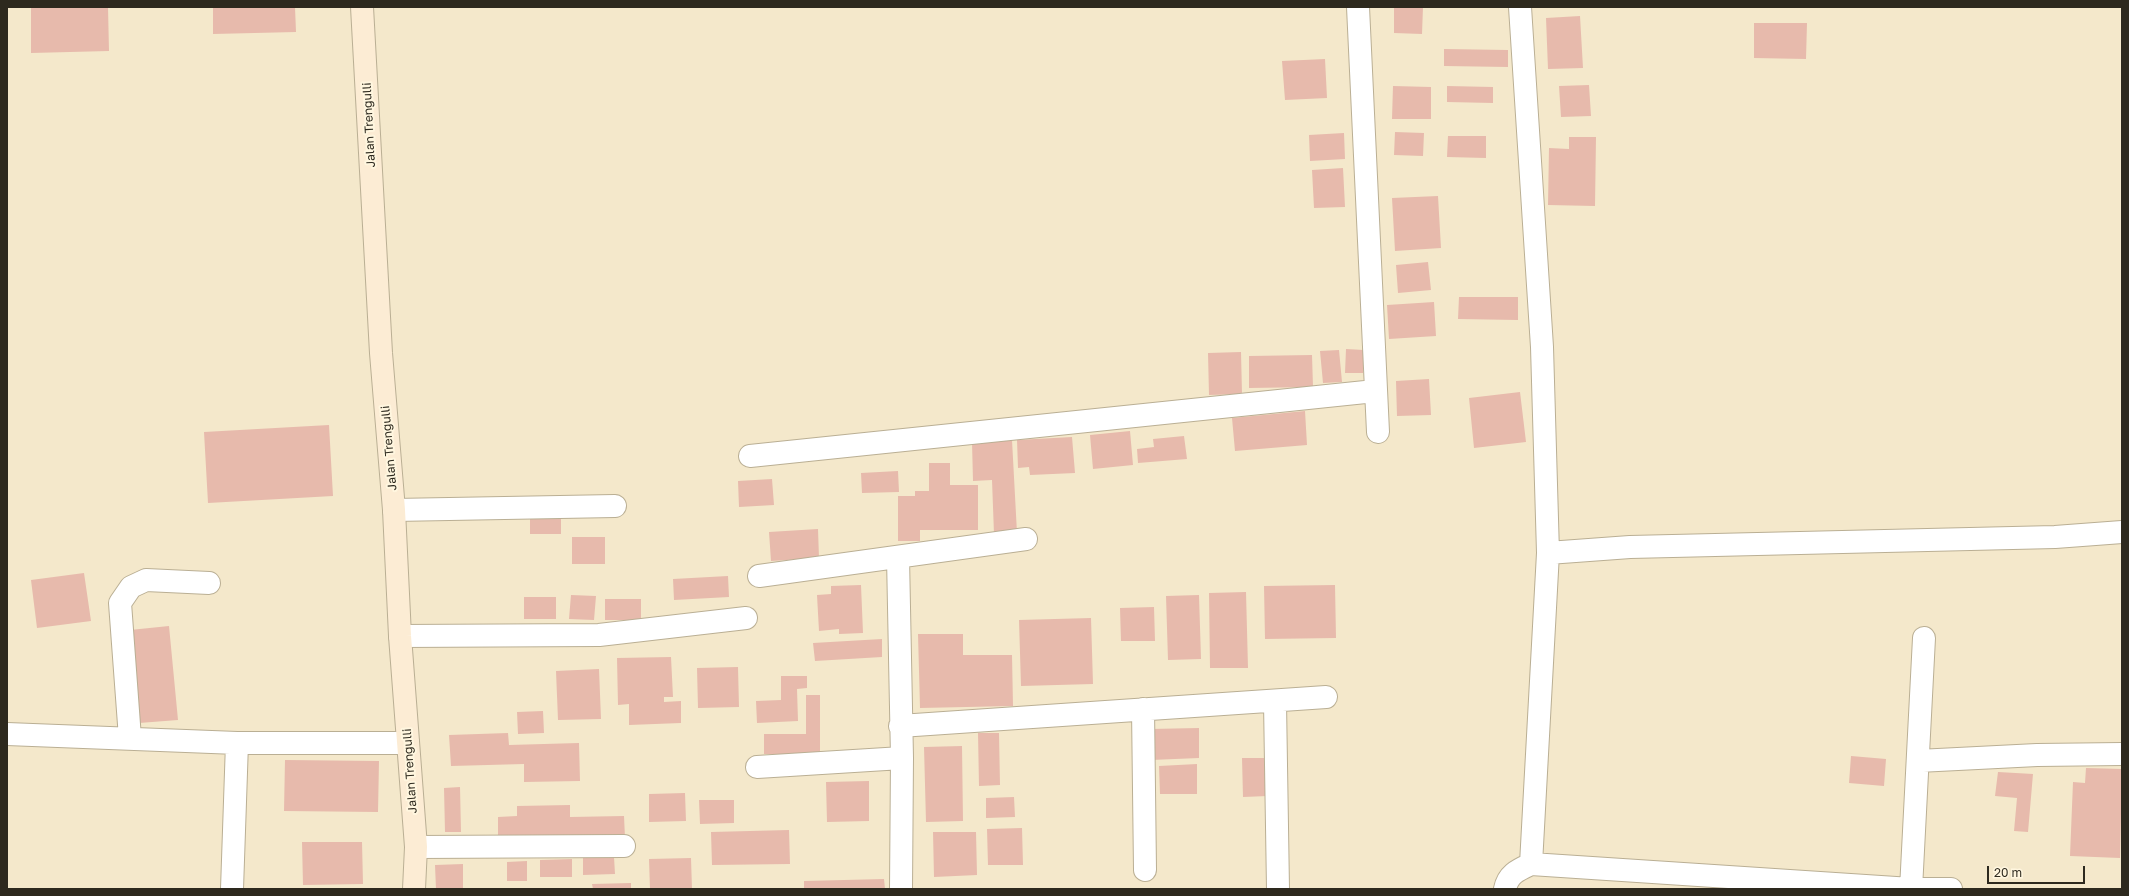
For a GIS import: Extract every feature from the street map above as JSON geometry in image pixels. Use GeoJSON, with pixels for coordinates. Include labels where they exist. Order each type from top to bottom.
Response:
{"type":"FeatureCollection","features":[{"type":"Feature","properties":{"kind":"main road","name":"Jalan Trengulli"},"geometry":{"type":"LineString","coordinates":[[362,7],[380,345],[394,510],[400,636],[416,847],[414,889]]}},
{"type":"Feature","properties":{"kind":"street"},"geometry":{"type":"LineString","coordinates":[[1358,7],[1378,432]]}},
{"type":"Feature","properties":{"kind":"street"},"geometry":{"type":"LineString","coordinates":[[1520,7],[1542,347],[1548,553],[1531,864]]}},
{"type":"Feature","properties":{"kind":"street"},"geometry":{"type":"LineString","coordinates":[[750,456],[1375,390]]}},
{"type":"Feature","properties":{"kind":"street"},"geometry":{"type":"LineString","coordinates":[[394,510],[615,506]]}},
{"type":"Feature","properties":{"kind":"street"},"geometry":{"type":"LineString","coordinates":[[1548,553],[1630,547],[2055,537],[2122,532]]}},
{"type":"Feature","properties":{"kind":"street"},"geometry":{"type":"LineString","coordinates":[[759,576],[1026,539]]}},
{"type":"Feature","properties":{"kind":"street"},"geometry":{"type":"LineString","coordinates":[[898,556],[900,726],[902,758],[902,889]]}},
{"type":"Feature","properties":{"kind":"street"},"geometry":{"type":"LineString","coordinates":[[130,738],[120,603],[132,587],[146,580],[209,583]]}},
{"type":"Feature","properties":{"kind":"street"},"geometry":{"type":"LineString","coordinates":[[400,636],[599,636],[746,618]]}},
{"type":"Feature","properties":{"kind":"street"},"geometry":{"type":"LineString","coordinates":[[1911,889],[1924,638]]}},
{"type":"Feature","properties":{"kind":"street"},"geometry":{"type":"LineString","coordinates":[[900,726],[1143,709],[1275,702],[1326,697]]}},
{"type":"Feature","properties":{"kind":"street"},"geometry":{"type":"LineString","coordinates":[[1275,702],[1278,889]]}},
{"type":"Feature","properties":{"kind":"street"},"geometry":{"type":"LineString","coordinates":[[1143,709],[1146,870]]}},
{"type":"Feature","properties":{"kind":"street"},"geometry":{"type":"LineString","coordinates":[[7,734],[237,743],[408,743]]}},
{"type":"Feature","properties":{"kind":"street"},"geometry":{"type":"LineString","coordinates":[[232,889],[237,743]]}},
{"type":"Feature","properties":{"kind":"street"},"geometry":{"type":"LineString","coordinates":[[1918,761],[2036,755],[2122,754]]}},
{"type":"Feature","properties":{"kind":"street"},"geometry":{"type":"LineString","coordinates":[[757,767],[902,758]]}},
{"type":"Feature","properties":{"kind":"street"},"geometry":{"type":"LineString","coordinates":[[416,847],[624,846]]}},
{"type":"Feature","properties":{"kind":"street"},"geometry":{"type":"LineString","coordinates":[[1505,889],[1506,880],[1514,872],[1531,864],[1911,889],[1951,889]]}},
{"type":"Feature","properties":{"kind":"building"},"geometry":{"type":"Polygon","coordinates":[[[31,7],[108,7],[109,51],[31,53],[31,7]]]}},
{"type":"Feature","properties":{"kind":"building"},"geometry":{"type":"Polygon","coordinates":[[[213,7],[295,7],[296,32],[213,34],[213,7]]]}},
{"type":"Feature","properties":{"kind":"building"},"geometry":{"type":"Polygon","coordinates":[[[1394,7],[1423,7],[1422,34],[1394,33],[1394,7]]]}},
{"type":"Feature","properties":{"kind":"building"},"geometry":{"type":"Polygon","coordinates":[[[1580,16],[1583,68],[1548,69],[1546,18],[1580,16]]]}},
{"type":"Feature","properties":{"kind":"building"},"geometry":{"type":"Polygon","coordinates":[[[1754,23],[1807,23],[1806,59],[1754,58],[1754,23]]]}},
{"type":"Feature","properties":{"kind":"building"},"geometry":{"type":"Polygon","coordinates":[[[1444,49],[1508,50],[1508,67],[1444,66],[1444,49]]]}},
{"type":"Feature","properties":{"kind":"building"},"geometry":{"type":"Polygon","coordinates":[[[1325,59],[1327,98],[1285,100],[1282,61],[1325,59]]]}},
{"type":"Feature","properties":{"kind":"building"},"geometry":{"type":"Polygon","coordinates":[[[1589,85],[1591,116],[1561,117],[1559,86],[1589,85]]]}},
{"type":"Feature","properties":{"kind":"building"},"geometry":{"type":"Polygon","coordinates":[[[1393,86],[1431,87],[1431,119],[1392,119],[1393,86]]]}},
{"type":"Feature","properties":{"kind":"building"},"geometry":{"type":"Polygon","coordinates":[[[1447,86],[1493,87],[1493,103],[1447,102],[1447,86]]]}},
{"type":"Feature","properties":{"kind":"building"},"geometry":{"type":"Polygon","coordinates":[[[1395,132],[1424,133],[1423,156],[1394,155],[1395,132]]]}},
{"type":"Feature","properties":{"kind":"building"},"geometry":{"type":"Polygon","coordinates":[[[1344,133],[1345,159],[1310,161],[1309,135],[1344,133]]]}},
{"type":"Feature","properties":{"kind":"building"},"geometry":{"type":"Polygon","coordinates":[[[1448,136],[1486,136],[1486,158],[1447,157],[1448,136]]]}},
{"type":"Feature","properties":{"kind":"building"},"geometry":{"type":"Polygon","coordinates":[[[1569,137],[1596,137],[1595,206],[1548,205],[1549,148],[1569,149],[1569,137]]]}},
{"type":"Feature","properties":{"kind":"building"},"geometry":{"type":"Polygon","coordinates":[[[1343,168],[1345,207],[1314,208],[1312,170],[1343,168]]]}},
{"type":"Feature","properties":{"kind":"building"},"geometry":{"type":"Polygon","coordinates":[[[1438,196],[1441,248],[1395,251],[1392,198],[1438,196]]]}},
{"type":"Feature","properties":{"kind":"building"},"geometry":{"type":"Polygon","coordinates":[[[1428,262],[1431,290],[1398,293],[1396,265],[1428,262]]]}},
{"type":"Feature","properties":{"kind":"building"},"geometry":{"type":"Polygon","coordinates":[[[1459,297],[1518,297],[1518,320],[1458,319],[1459,297]]]}},
{"type":"Feature","properties":{"kind":"building"},"geometry":{"type":"Polygon","coordinates":[[[1434,302],[1436,336],[1389,339],[1387,305],[1434,302]]]}},
{"type":"Feature","properties":{"kind":"building"},"geometry":{"type":"Polygon","coordinates":[[[1346,349],[1364,350],[1363,373],[1345,373],[1346,349]]]}},
{"type":"Feature","properties":{"kind":"building"},"geometry":{"type":"Polygon","coordinates":[[[1339,350],[1342,382],[1323,383],[1320,351],[1339,350]]]}},
{"type":"Feature","properties":{"kind":"building"},"geometry":{"type":"Polygon","coordinates":[[[1241,352],[1242,394],[1209,395],[1208,353],[1241,352]]]}},
{"type":"Feature","properties":{"kind":"building"},"geometry":{"type":"Polygon","coordinates":[[[1312,355],[1313,387],[1249,388],[1249,356],[1312,355]]]}},
{"type":"Feature","properties":{"kind":"building"},"geometry":{"type":"Polygon","coordinates":[[[1429,379],[1431,415],[1397,416],[1396,381],[1429,379]]]}},
{"type":"Feature","properties":{"kind":"building"},"geometry":{"type":"Polygon","coordinates":[[[1520,392],[1526,442],[1474,448],[1469,398],[1520,392]]]}},
{"type":"Feature","properties":{"kind":"building"},"geometry":{"type":"Polygon","coordinates":[[[1305,411],[1307,445],[1235,451],[1232,418],[1305,411]]]}},
{"type":"Feature","properties":{"kind":"building"},"geometry":{"type":"Polygon","coordinates":[[[329,425],[333,496],[208,503],[204,432],[329,425]]]}},
{"type":"Feature","properties":{"kind":"building"},"geometry":{"type":"Polygon","coordinates":[[[1130,431],[1133,465],[1093,469],[1090,435],[1130,431]]]}},
{"type":"Feature","properties":{"kind":"building"},"geometry":{"type":"Polygon","coordinates":[[[1184,436],[1187,459],[1138,463],[1137,449],[1154,447],[1153,439],[1184,436]]]}},
{"type":"Feature","properties":{"kind":"building"},"geometry":{"type":"Polygon","coordinates":[[[1072,437],[1075,473],[1030,475],[1029,467],[1018,468],[1017,440],[1072,437]]]}},
{"type":"Feature","properties":{"kind":"building"},"geometry":{"type":"Polygon","coordinates":[[[1012,440],[1017,533],[994,534],[992,480],[973,481],[972,442],[1012,440]]]}},
{"type":"Feature","properties":{"kind":"building"},"geometry":{"type":"Polygon","coordinates":[[[929,463],[950,463],[950,485],[978,485],[978,530],[920,530],[920,541],[898,541],[898,496],[915,496],[915,491],[929,491],[929,463]]]}},
{"type":"Feature","properties":{"kind":"building"},"geometry":{"type":"Polygon","coordinates":[[[898,471],[899,492],[862,493],[861,473],[898,471]]]}},
{"type":"Feature","properties":{"kind":"building"},"geometry":{"type":"Polygon","coordinates":[[[772,479],[774,505],[739,507],[738,481],[772,479]]]}},
{"type":"Feature","properties":{"kind":"building"},"geometry":{"type":"Polygon","coordinates":[[[530,518],[561,518],[561,534],[530,534],[530,518]]]}},
{"type":"Feature","properties":{"kind":"building"},"geometry":{"type":"Polygon","coordinates":[[[818,529],[819,558],[771,561],[769,532],[818,529]]]}},
{"type":"Feature","properties":{"kind":"building"},"geometry":{"type":"Polygon","coordinates":[[[572,537],[605,537],[605,564],[572,564],[572,537]]]}},
{"type":"Feature","properties":{"kind":"building"},"geometry":{"type":"Polygon","coordinates":[[[84,573],[91,621],[37,628],[31,580],[84,573]]]}},
{"type":"Feature","properties":{"kind":"building"},"geometry":{"type":"Polygon","coordinates":[[[728,576],[729,597],[674,600],[673,579],[728,576]]]}},
{"type":"Feature","properties":{"kind":"building"},"geometry":{"type":"Polygon","coordinates":[[[861,585],[863,633],[839,634],[839,629],[819,631],[817,595],[831,594],[831,586],[861,585]]]}},
{"type":"Feature","properties":{"kind":"building"},"geometry":{"type":"Polygon","coordinates":[[[1335,585],[1336,638],[1265,639],[1264,586],[1335,585]]]}},
{"type":"Feature","properties":{"kind":"building"},"geometry":{"type":"Polygon","coordinates":[[[1246,592],[1248,668],[1210,668],[1209,593],[1246,592]]]}},
{"type":"Feature","properties":{"kind":"building"},"geometry":{"type":"Polygon","coordinates":[[[571,595],[596,596],[594,620],[569,619],[571,595]]]}},
{"type":"Feature","properties":{"kind":"building"},"geometry":{"type":"Polygon","coordinates":[[[1199,595],[1201,659],[1168,660],[1166,596],[1199,595]]]}},
{"type":"Feature","properties":{"kind":"building"},"geometry":{"type":"Polygon","coordinates":[[[524,597],[556,597],[556,619],[524,619],[524,597]]]}},
{"type":"Feature","properties":{"kind":"building"},"geometry":{"type":"Polygon","coordinates":[[[605,599],[641,599],[641,620],[605,620],[605,599]]]}},
{"type":"Feature","properties":{"kind":"building"},"geometry":{"type":"Polygon","coordinates":[[[1154,607],[1155,641],[1121,641],[1120,608],[1154,607]]]}},
{"type":"Feature","properties":{"kind":"building"},"geometry":{"type":"Polygon","coordinates":[[[1091,618],[1093,684],[1021,686],[1019,620],[1091,618]]]}},
{"type":"Feature","properties":{"kind":"building"},"geometry":{"type":"Polygon","coordinates":[[[169,626],[178,720],[139,723],[130,630],[169,626]]]}},
{"type":"Feature","properties":{"kind":"building"},"geometry":{"type":"Polygon","coordinates":[[[918,634],[963,634],[963,655],[1012,655],[1013,706],[920,708],[918,634]]]}},
{"type":"Feature","properties":{"kind":"building"},"geometry":{"type":"Polygon","coordinates":[[[882,639],[882,657],[815,661],[813,643],[882,639]]]}},
{"type":"Feature","properties":{"kind":"building"},"geometry":{"type":"Polygon","coordinates":[[[671,657],[673,697],[664,697],[664,702],[681,701],[681,723],[629,725],[629,704],[618,705],[617,658],[671,657]]]}},
{"type":"Feature","properties":{"kind":"building"},"geometry":{"type":"Polygon","coordinates":[[[738,667],[739,707],[698,708],[697,668],[738,667]]]}},
{"type":"Feature","properties":{"kind":"building"},"geometry":{"type":"Polygon","coordinates":[[[599,669],[601,719],[558,720],[556,671],[599,669]]]}},
{"type":"Feature","properties":{"kind":"building"},"geometry":{"type":"Polygon","coordinates":[[[781,676],[807,676],[807,688],[797,689],[798,721],[757,723],[756,701],[781,700],[781,676]]]}},
{"type":"Feature","properties":{"kind":"building"},"geometry":{"type":"Polygon","coordinates":[[[806,695],[820,695],[820,754],[764,754],[764,734],[806,734],[806,695]]]}},
{"type":"Feature","properties":{"kind":"building"},"geometry":{"type":"Polygon","coordinates":[[[543,711],[544,733],[518,734],[517,712],[543,711]]]}},
{"type":"Feature","properties":{"kind":"building"},"geometry":{"type":"Polygon","coordinates":[[[1199,728],[1199,758],[1151,760],[1150,729],[1199,728]]]}},
{"type":"Feature","properties":{"kind":"building"},"geometry":{"type":"Polygon","coordinates":[[[508,733],[509,745],[579,743],[580,781],[524,782],[524,764],[451,766],[449,735],[508,733]]]}},
{"type":"Feature","properties":{"kind":"building"},"geometry":{"type":"Polygon","coordinates":[[[978,733],[999,733],[1000,785],[979,786],[978,733]]]}},
{"type":"Feature","properties":{"kind":"building"},"geometry":{"type":"Polygon","coordinates":[[[962,746],[963,821],[926,822],[924,747],[962,746]]]}},
{"type":"Feature","properties":{"kind":"building"},"geometry":{"type":"Polygon","coordinates":[[[1851,756],[1886,759],[1884,786],[1849,783],[1851,756]]]}},
{"type":"Feature","properties":{"kind":"building"},"geometry":{"type":"Polygon","coordinates":[[[1242,758],[1268,758],[1268,796],[1243,797],[1242,758]]]}},
{"type":"Feature","properties":{"kind":"building"},"geometry":{"type":"Polygon","coordinates":[[[285,760],[379,761],[378,812],[284,811],[285,760]]]}},
{"type":"Feature","properties":{"kind":"building"},"geometry":{"type":"Polygon","coordinates":[[[1197,764],[1197,794],[1160,794],[1159,766],[1197,764]]]}},
{"type":"Feature","properties":{"kind":"building"},"geometry":{"type":"Polygon","coordinates":[[[2086,768],[2122,769],[2120,858],[2070,856],[2073,782],[2085,783],[2086,768]]]}},
{"type":"Feature","properties":{"kind":"building"},"geometry":{"type":"Polygon","coordinates":[[[1998,772],[2033,774],[2028,832],[2014,831],[2017,798],[1995,796],[1998,772]]]}},
{"type":"Feature","properties":{"kind":"building"},"geometry":{"type":"Polygon","coordinates":[[[869,781],[869,821],[827,822],[826,782],[869,781]]]}},
{"type":"Feature","properties":{"kind":"building"},"geometry":{"type":"Polygon","coordinates":[[[460,787],[461,832],[445,832],[444,788],[460,787]]]}},
{"type":"Feature","properties":{"kind":"building"},"geometry":{"type":"Polygon","coordinates":[[[685,793],[686,821],[649,822],[649,794],[685,793]]]}},
{"type":"Feature","properties":{"kind":"building"},"geometry":{"type":"Polygon","coordinates":[[[1014,797],[1015,817],[986,818],[986,798],[1014,797]]]}},
{"type":"Feature","properties":{"kind":"building"},"geometry":{"type":"Polygon","coordinates":[[[699,800],[734,800],[734,823],[700,824],[699,800]]]}},
{"type":"Feature","properties":{"kind":"building"},"geometry":{"type":"Polygon","coordinates":[[[570,805],[570,817],[624,816],[625,838],[498,842],[498,817],[517,816],[517,806],[570,805]]]}},
{"type":"Feature","properties":{"kind":"building"},"geometry":{"type":"Polygon","coordinates":[[[1022,828],[1023,865],[988,865],[987,829],[1022,828]]]}},
{"type":"Feature","properties":{"kind":"building"},"geometry":{"type":"Polygon","coordinates":[[[789,830],[790,864],[712,865],[711,832],[789,830]]]}},
{"type":"Feature","properties":{"kind":"building"},"geometry":{"type":"Polygon","coordinates":[[[933,832],[976,832],[977,875],[934,877],[933,832]]]}},
{"type":"Feature","properties":{"kind":"building"},"geometry":{"type":"Polygon","coordinates":[[[302,842],[362,842],[363,884],[303,885],[302,842]]]}},
{"type":"Feature","properties":{"kind":"building"},"geometry":{"type":"Polygon","coordinates":[[[614,857],[615,874],[583,875],[583,858],[614,857]]]}},
{"type":"Feature","properties":{"kind":"building"},"geometry":{"type":"Polygon","coordinates":[[[691,858],[692,889],[650,889],[649,859],[691,858]]]}},
{"type":"Feature","properties":{"kind":"building"},"geometry":{"type":"Polygon","coordinates":[[[572,859],[572,877],[540,877],[540,860],[572,859]]]}},
{"type":"Feature","properties":{"kind":"building"},"geometry":{"type":"Polygon","coordinates":[[[527,861],[527,881],[507,881],[507,862],[527,861]]]}},
{"type":"Feature","properties":{"kind":"building"},"geometry":{"type":"Polygon","coordinates":[[[463,864],[463,889],[436,889],[435,865],[463,864]]]}},
{"type":"Feature","properties":{"kind":"building"},"geometry":{"type":"Polygon","coordinates":[[[884,879],[885,889],[804,889],[804,881],[884,879]]]}},
{"type":"Feature","properties":{"kind":"building"},"geometry":{"type":"Polygon","coordinates":[[[631,883],[631,889],[593,889],[592,884],[631,883]]]}}]}
